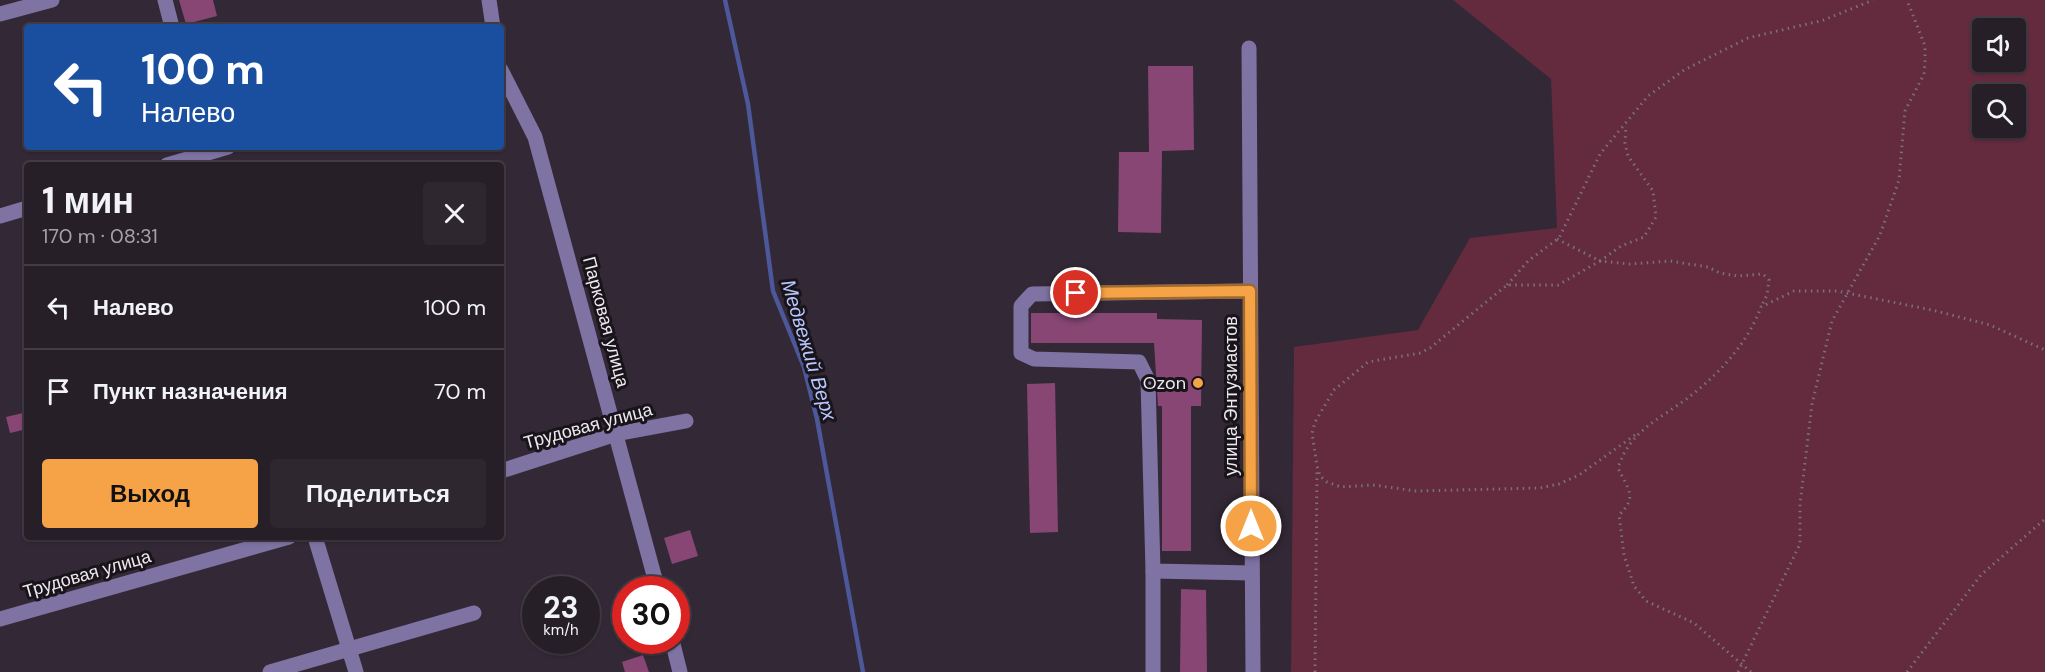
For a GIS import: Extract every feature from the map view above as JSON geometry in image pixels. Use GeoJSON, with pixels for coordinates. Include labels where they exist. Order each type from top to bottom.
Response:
{"type":"FeatureCollection","features":[{"type":"Feature","properties":{"kind":"street"},"geometry":{"type":"LineString","coordinates":[[0,14],[52,0]]}},
{"type":"Feature","properties":{"kind":"street"},"geometry":{"type":"LineString","coordinates":[[165,0],[171,24]]}},
{"type":"Feature","properties":{"kind":"street"},"geometry":{"type":"LineString","coordinates":[[489,0],[493,24]]}},
{"type":"Feature","properties":{"kind":"street","name":"улица Энтузиастов"},"geometry":{"type":"LineString","coordinates":[[1249,48],[1253,672]]}},
{"type":"Feature","properties":{"kind":"street","name":"Парковая улица"},"geometry":{"type":"LineString","coordinates":[[504,78],[535,137],[654,576]]}},
{"type":"Feature","properties":{"kind":"street"},"geometry":{"type":"LineString","coordinates":[[180,162],[209,155]]}},
{"type":"Feature","properties":{"kind":"street"},"geometry":{"type":"LineString","coordinates":[[0,216],[24,209]]}},
{"type":"Feature","properties":{"kind":"street"},"geometry":{"type":"LineString","coordinates":[[1153,672],[1148,380],[1139,362],[1034,359],[1021,353],[1021,306],[1032,294],[1250,291]]}},
{"type":"Feature","properties":{"kind":"street","name":"Трудовая улица"},"geometry":{"type":"LineString","coordinates":[[504,470],[616,434],[687,421]]}},
{"type":"Feature","properties":{"kind":"street","name":"Трудовая улица"},"geometry":{"type":"LineString","coordinates":[[0,618],[278,540]]}},
{"type":"Feature","properties":{"kind":"street"},"geometry":{"type":"LineString","coordinates":[[316,540],[356,672]]}},
{"type":"Feature","properties":{"kind":"street"},"geometry":{"type":"LineString","coordinates":[[1152,571],[1252,573]]}},
{"type":"Feature","properties":{"kind":"street"},"geometry":{"type":"LineString","coordinates":[[270,672],[350,651],[474,613]]}},
{"type":"Feature","properties":{"kind":"street"},"geometry":{"type":"LineString","coordinates":[[676,654],[680,672]]}},
{"type":"Feature","properties":{"kind":"path"},"geometry":{"type":"LineString","coordinates":[[1557,239],[1600,261],[1630,264],[1670,261],[1708,267],[1720,273],[1738,276],[1763,274],[1769,280],[1767,295],[1756,323],[1718,372],[1689,397],[1579,475],[1559,484],[1540,488],[1416,491],[1373,485],[1341,487],[1327,482],[1320,476],[1312,433],[1315,422],[1334,390],[1368,362],[1420,353],[1430,348],[1507,285],[1528,261],[1557,239],[1568,222],[1600,154],[1626,126],[1648,96],[1684,70],[1748,38],[1824,20],[1873,0]]}},
{"type":"Feature","properties":{"kind":"path"},"geometry":{"type":"LineString","coordinates":[[1738,672],[1800,544],[1800,504],[1812,404],[1832,321],[1880,235],[1899,180],[1905,111],[1924,74],[1925,46],[1906,0]]}},
{"type":"Feature","properties":{"kind":"path"},"geometry":{"type":"LineString","coordinates":[[1507,285],[1558,285],[1621,246],[1644,237],[1656,217],[1653,191],[1629,156],[1625,143],[1626,126]]}},
{"type":"Feature","properties":{"kind":"path"},"geometry":{"type":"LineString","coordinates":[[1761,307],[1794,291],[1846,294],[1932,309],[1990,324],[2045,350]]}},
{"type":"Feature","properties":{"kind":"path"},"geometry":{"type":"LineString","coordinates":[[1635,435],[1623,454],[1618,468],[1631,497],[1629,505],[1619,515],[1624,555],[1634,586],[1646,601],[1694,623],[1751,672]]}},
{"type":"Feature","properties":{"kind":"path"},"geometry":{"type":"LineString","coordinates":[[1315,672],[1317,466]]}},
{"type":"Feature","properties":{"kind":"path"},"geometry":{"type":"LineString","coordinates":[[1907,672],[1981,575],[2045,519]]}},
{"type":"Feature","properties":{"kind":"shaded area"},"geometry":{"type":"Polygon","coordinates":[[[1453,0],[2045,0],[2045,672],[1291,672],[1294,347],[1418,330],[1470,238],[1557,228],[1551,79],[1453,0]]]}},
{"type":"Feature","properties":{"kind":"building"},"geometry":{"type":"Polygon","coordinates":[[[179,0],[213,0],[217,16],[186,24],[179,0]]]}},
{"type":"Feature","properties":{"kind":"building"},"geometry":{"type":"Polygon","coordinates":[[[1148,66],[1193,66],[1194,150],[1162,151],[1161,233],[1118,232],[1119,152],[1149,152],[1148,66]]]}},
{"type":"Feature","properties":{"kind":"building"},"geometry":{"type":"Polygon","coordinates":[[[1031,313],[1157,313],[1157,319],[1202,320],[1201,406],[1191,406],[1191,551],[1162,551],[1162,406],[1158,406],[1154,343],[1031,343],[1031,313]]]}},
{"type":"Feature","properties":{"kind":"building"},"geometry":{"type":"Polygon","coordinates":[[[1055,383],[1058,532],[1030,533],[1027,384],[1055,383]]]}},
{"type":"Feature","properties":{"kind":"building"},"geometry":{"type":"Polygon","coordinates":[[[24,413],[24,430],[10,433],[6,417],[24,413]]]}},
{"type":"Feature","properties":{"kind":"building"},"geometry":{"type":"Polygon","coordinates":[[[690,530],[698,556],[672,564],[664,538],[690,530]]]}},
{"type":"Feature","properties":{"kind":"building"},"geometry":{"type":"Polygon","coordinates":[[[1181,589],[1206,590],[1207,672],[1180,672],[1181,589]]]}},
{"type":"Feature","properties":{"kind":"building"},"geometry":{"type":"Polygon","coordinates":[[[643,655],[649,672],[625,672],[622,662],[643,655]]]}},
{"type":"Feature","properties":{"kind":"waterway","name":"Медвежий Верх"},"geometry":{"type":"LineString","coordinates":[[725,0],[748,104],[773,291],[804,367],[817,419],[863,672]]}},
{"type":"Feature","properties":{"kind":"place","name":"Ozon"},"geometry":{"type":"Point","coordinates":[1198,383]}},
{"type":"Feature","properties":{"kind":"route"},"geometry":{"type":"LineString","coordinates":[[1076,293],[1250,291],[1251,526]]}}]}
